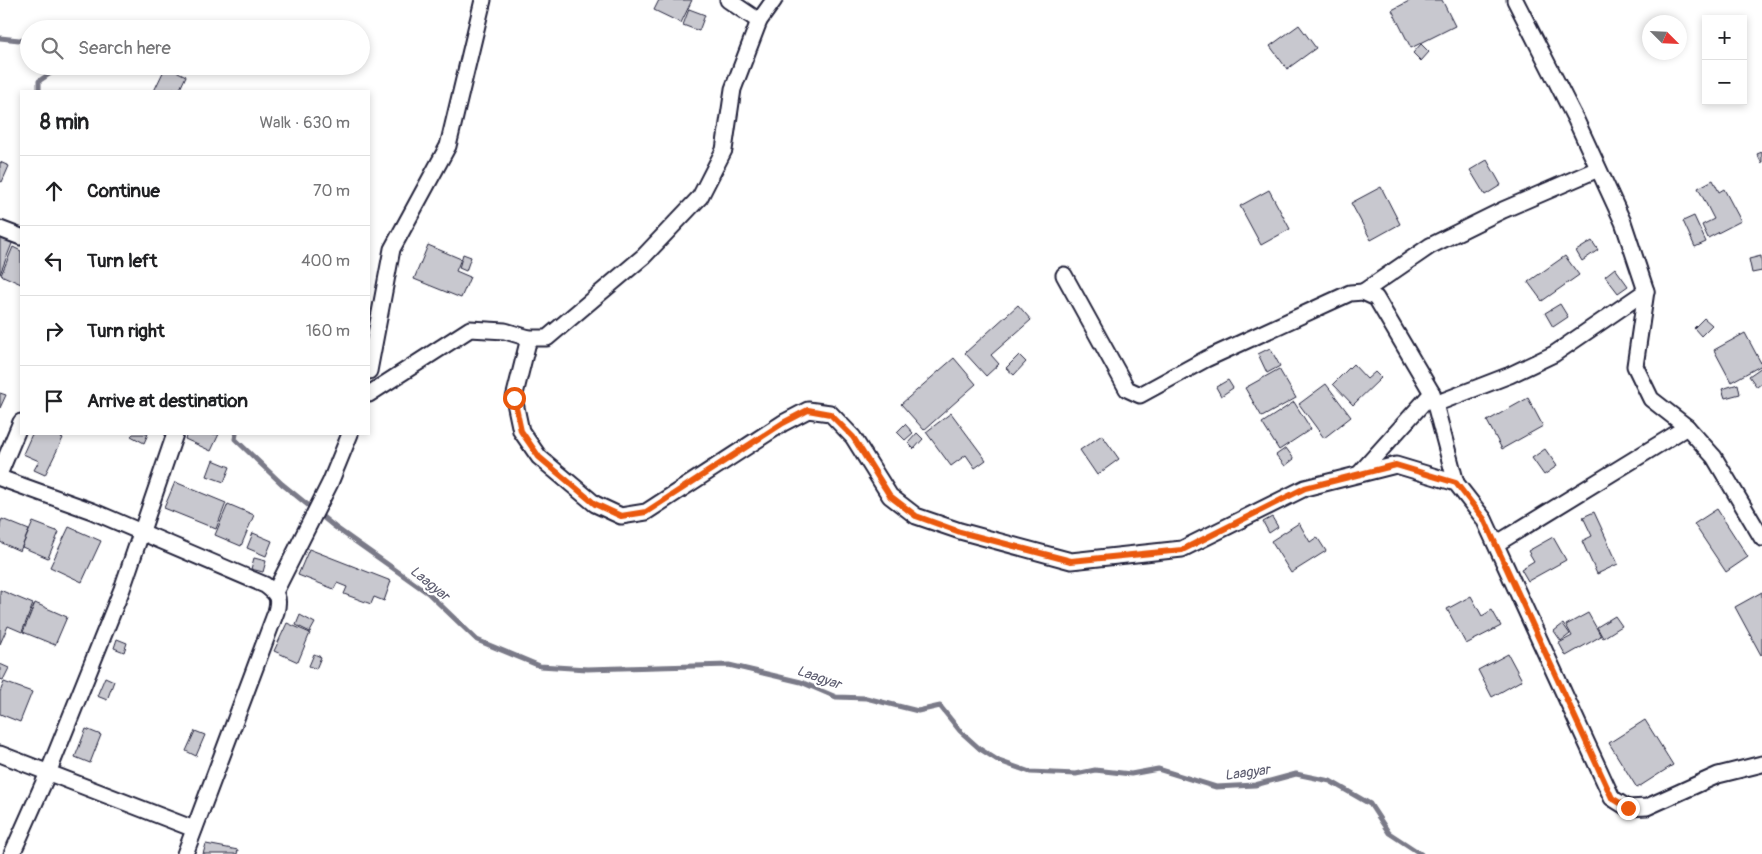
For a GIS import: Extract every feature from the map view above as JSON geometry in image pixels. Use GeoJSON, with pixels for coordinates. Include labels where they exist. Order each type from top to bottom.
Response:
{"type":"FeatureCollection","features":[{"type":"Feature","properties":{"kind":"street"},"geometry":{"type":"LineString","coordinates":[[370,366],[392,249],[448,146],[483,0]]}},
{"type":"Feature","properties":{"kind":"street"},"geometry":{"type":"LineString","coordinates":[[728,0],[759,21]]}},
{"type":"Feature","properties":{"kind":"street"},"geometry":{"type":"LineString","coordinates":[[370,393],[470,329],[505,331],[530,338],[547,338],[644,256],[700,197],[724,150],[733,89],[759,21],[774,0]]}},
{"type":"Feature","properties":{"kind":"street"},"geometry":{"type":"LineString","coordinates":[[1515,0],[1576,120],[1623,222],[1646,291],[1635,366],[1651,399],[1687,427],[1714,457],[1762,538]]}},
{"type":"Feature","properties":{"kind":"street"},"geometry":{"type":"LineString","coordinates":[[1363,292],[1430,246],[1503,210],[1598,169]]}},
{"type":"Feature","properties":{"kind":"street"},"geometry":{"type":"LineString","coordinates":[[0,229],[20,237]]}},
{"type":"Feature","properties":{"kind":"street"},"geometry":{"type":"LineString","coordinates":[[1064,275],[1127,389],[1140,395],[1206,359],[1350,293],[1363,292],[1376,298],[1433,398],[1456,483],[1484,519],[1612,798],[1628,808],[1647,807],[1718,775],[1762,764]]}},
{"type":"Feature","properties":{"kind":"street"},"geometry":{"type":"LineString","coordinates":[[1359,474],[1433,398],[1510,375],[1554,354],[1646,291]]}},
{"type":"Feature","properties":{"kind":"street"},"geometry":{"type":"LineString","coordinates":[[530,338],[514,398],[521,431],[539,457],[595,504],[621,516],[646,512],[783,423],[808,410],[830,414],[853,437],[890,496],[916,516],[960,532],[1071,561],[1182,550],[1305,488],[1396,465],[1456,483]]}},
{"type":"Feature","properties":{"kind":"street"},"geometry":{"type":"LineString","coordinates":[[0,472],[20,424]]}},
{"type":"Feature","properties":{"kind":"street"},"geometry":{"type":"LineString","coordinates":[[1496,544],[1687,427]]}},
{"type":"Feature","properties":{"kind":"street"},"geometry":{"type":"LineString","coordinates":[[12,854],[48,773],[122,589],[174,435]]}},
{"type":"Feature","properties":{"kind":"street"},"geometry":{"type":"LineString","coordinates":[[275,592],[330,482],[350,435]]}},
{"type":"Feature","properties":{"kind":"street"},"geometry":{"type":"LineString","coordinates":[[0,478],[92,511],[265,585],[275,592],[278,601],[276,612],[185,854]]}},
{"type":"Feature","properties":{"kind":"street"},"geometry":{"type":"LineString","coordinates":[[0,754],[194,829]]}},
{"type":"Feature","properties":{"kind":"building"},"geometry":{"type":"Polygon","coordinates":[[[659,0],[692,0],[681,23],[654,10],[659,0]]]}},
{"type":"Feature","properties":{"kind":"building"},"geometry":{"type":"Polygon","coordinates":[[[1411,0],[1442,0],[1455,26],[1411,48],[1392,10],[1411,0]]]}},
{"type":"Feature","properties":{"kind":"building"},"geometry":{"type":"Polygon","coordinates":[[[689,9],[705,15],[699,31],[683,25],[689,9]]]}},
{"type":"Feature","properties":{"kind":"building"},"geometry":{"type":"Polygon","coordinates":[[[1299,25],[1316,48],[1287,69],[1270,46],[1299,25]]]}},
{"type":"Feature","properties":{"kind":"building"},"geometry":{"type":"Polygon","coordinates":[[[1421,44],[1429,52],[1421,61],[1413,53],[1421,44]]]}},
{"type":"Feature","properties":{"kind":"building"},"geometry":{"type":"Polygon","coordinates":[[[162,75],[186,76],[179,90],[173,88],[172,90],[154,90],[162,75]]]}},
{"type":"Feature","properties":{"kind":"building"},"geometry":{"type":"Polygon","coordinates":[[[1762,152],[1762,164],[1757,154],[1762,152]]]}},
{"type":"Feature","properties":{"kind":"building"},"geometry":{"type":"Polygon","coordinates":[[[1487,160],[1501,185],[1485,195],[1470,170],[1487,160]]]}},
{"type":"Feature","properties":{"kind":"building"},"geometry":{"type":"Polygon","coordinates":[[[0,162],[9,166],[2,182],[0,181],[0,162]]]}},
{"type":"Feature","properties":{"kind":"building"},"geometry":{"type":"Polygon","coordinates":[[[1713,180],[1719,192],[1724,189],[1741,221],[1708,238],[1702,225],[1714,219],[1698,188],[1713,180]]]}},
{"type":"Feature","properties":{"kind":"building"},"geometry":{"type":"Polygon","coordinates":[[[1381,187],[1400,224],[1371,240],[1351,203],[1381,187]]]}},
{"type":"Feature","properties":{"kind":"building"},"geometry":{"type":"Polygon","coordinates":[[[1269,190],[1290,229],[1261,245],[1240,206],[1269,190]]]}},
{"type":"Feature","properties":{"kind":"building"},"geometry":{"type":"Polygon","coordinates":[[[1694,216],[1706,242],[1695,247],[1683,221],[1694,216]]]}},
{"type":"Feature","properties":{"kind":"building"},"geometry":{"type":"Polygon","coordinates":[[[0,230],[15,236],[0,274],[0,230]]]}},
{"type":"Feature","properties":{"kind":"building"},"geometry":{"type":"Polygon","coordinates":[[[1592,241],[1598,250],[1582,261],[1576,251],[1592,241]]]}},
{"type":"Feature","properties":{"kind":"building"},"geometry":{"type":"Polygon","coordinates":[[[428,245],[461,259],[456,271],[470,277],[461,298],[414,279],[428,245]]]}},
{"type":"Feature","properties":{"kind":"building"},"geometry":{"type":"Polygon","coordinates":[[[13,247],[20,250],[20,284],[1,275],[13,247]]]}},
{"type":"Feature","properties":{"kind":"building"},"geometry":{"type":"Polygon","coordinates":[[[463,254],[471,257],[466,271],[459,268],[463,254]]]}},
{"type":"Feature","properties":{"kind":"building"},"geometry":{"type":"Polygon","coordinates":[[[1565,256],[1579,275],[1542,301],[1528,282],[1565,256]]]}},
{"type":"Feature","properties":{"kind":"building"},"geometry":{"type":"Polygon","coordinates":[[[1761,256],[1762,271],[1752,273],[1749,259],[1761,256]]]}},
{"type":"Feature","properties":{"kind":"building"},"geometry":{"type":"Polygon","coordinates":[[[1615,268],[1628,286],[1618,293],[1605,276],[1615,268]]]}},
{"type":"Feature","properties":{"kind":"building"},"geometry":{"type":"Polygon","coordinates":[[[1560,304],[1568,317],[1553,327],[1545,313],[1560,304]]]}},
{"type":"Feature","properties":{"kind":"building"},"geometry":{"type":"Polygon","coordinates":[[[1018,305],[1031,320],[991,355],[999,364],[986,376],[965,353],[1018,305]]]}},
{"type":"Feature","properties":{"kind":"building"},"geometry":{"type":"Polygon","coordinates":[[[1704,318],[1712,325],[1701,336],[1694,328],[1704,318]]]}},
{"type":"Feature","properties":{"kind":"building"},"geometry":{"type":"Polygon","coordinates":[[[1745,333],[1762,365],[1731,382],[1714,350],[1745,333]]]}},
{"type":"Feature","properties":{"kind":"building"},"geometry":{"type":"Polygon","coordinates":[[[1270,348],[1280,366],[1267,373],[1258,354],[1270,348]]]}},
{"type":"Feature","properties":{"kind":"building"},"geometry":{"type":"Polygon","coordinates":[[[1019,355],[1026,362],[1014,375],[1006,368],[1019,355]]]}},
{"type":"Feature","properties":{"kind":"building"},"geometry":{"type":"Polygon","coordinates":[[[954,358],[976,384],[924,430],[901,404],[954,358]]]}},
{"type":"Feature","properties":{"kind":"building"},"geometry":{"type":"Polygon","coordinates":[[[1353,364],[1367,379],[1375,372],[1381,378],[1353,405],[1333,384],[1353,364]]]}},
{"type":"Feature","properties":{"kind":"building"},"geometry":{"type":"Polygon","coordinates":[[[1762,367],[1762,383],[1757,387],[1749,376],[1762,367]]]}},
{"type":"Feature","properties":{"kind":"building"},"geometry":{"type":"Polygon","coordinates":[[[1279,369],[1296,398],[1262,417],[1245,388],[1279,369]]]}},
{"type":"Feature","properties":{"kind":"building"},"geometry":{"type":"Polygon","coordinates":[[[1228,380],[1233,388],[1221,396],[1216,387],[1228,380]]]}},
{"type":"Feature","properties":{"kind":"building"},"geometry":{"type":"Polygon","coordinates":[[[1326,384],[1351,417],[1324,438],[1299,404],[1326,384]]]}},
{"type":"Feature","properties":{"kind":"building"},"geometry":{"type":"Polygon","coordinates":[[[1738,384],[1740,394],[1725,398],[1722,389],[1738,384]]]}},
{"type":"Feature","properties":{"kind":"building"},"geometry":{"type":"Polygon","coordinates":[[[0,393],[6,395],[0,408],[0,393]]]}},
{"type":"Feature","properties":{"kind":"building"},"geometry":{"type":"Polygon","coordinates":[[[1528,398],[1543,426],[1502,449],[1487,421],[1528,398]]]}},
{"type":"Feature","properties":{"kind":"building"},"geometry":{"type":"Polygon","coordinates":[[[1294,402],[1311,429],[1279,450],[1262,423],[1294,402]]]}},
{"type":"Feature","properties":{"kind":"building"},"geometry":{"type":"Polygon","coordinates":[[[951,413],[986,460],[975,468],[966,455],[951,466],[926,432],[951,413]]]}},
{"type":"Feature","properties":{"kind":"building"},"geometry":{"type":"Polygon","coordinates":[[[905,424],[913,433],[905,440],[897,432],[905,424]]]}},
{"type":"Feature","properties":{"kind":"building"},"geometry":{"type":"Polygon","coordinates":[[[917,433],[923,439],[914,449],[908,443],[917,433]]]}},
{"type":"Feature","properties":{"kind":"building"},"geometry":{"type":"Polygon","coordinates":[[[32,435],[56,435],[63,438],[45,475],[34,470],[39,461],[23,454],[32,435]]]}},
{"type":"Feature","properties":{"kind":"building"},"geometry":{"type":"Polygon","coordinates":[[[132,435],[148,435],[144,443],[132,435]]]}},
{"type":"Feature","properties":{"kind":"building"},"geometry":{"type":"Polygon","coordinates":[[[187,435],[219,435],[211,451],[185,439],[187,435]]]}},
{"type":"Feature","properties":{"kind":"building"},"geometry":{"type":"Polygon","coordinates":[[[1102,435],[1119,459],[1097,475],[1080,450],[1102,435]]]}},
{"type":"Feature","properties":{"kind":"building"},"geometry":{"type":"Polygon","coordinates":[[[1286,448],[1294,459],[1285,466],[1276,455],[1286,448]]]}},
{"type":"Feature","properties":{"kind":"building"},"geometry":{"type":"Polygon","coordinates":[[[1545,449],[1557,466],[1544,475],[1532,458],[1545,449]]]}},
{"type":"Feature","properties":{"kind":"building"},"geometry":{"type":"Polygon","coordinates":[[[213,460],[230,467],[224,482],[207,476],[213,460]]]}},
{"type":"Feature","properties":{"kind":"building"},"geometry":{"type":"Polygon","coordinates":[[[175,482],[226,503],[216,529],[164,508],[175,482]]]}},
{"type":"Feature","properties":{"kind":"building"},"geometry":{"type":"Polygon","coordinates":[[[228,504],[254,515],[241,546],[215,535],[228,504]]]}},
{"type":"Feature","properties":{"kind":"building"},"geometry":{"type":"Polygon","coordinates":[[[1717,509],[1748,557],[1726,572],[1694,524],[1717,509]]]}},
{"type":"Feature","properties":{"kind":"building"},"geometry":{"type":"Polygon","coordinates":[[[1594,512],[1618,564],[1597,574],[1582,541],[1592,536],[1583,517],[1594,512]]]}},
{"type":"Feature","properties":{"kind":"building"},"geometry":{"type":"Polygon","coordinates":[[[1272,517],[1278,527],[1269,533],[1263,522],[1272,517]]]}},
{"type":"Feature","properties":{"kind":"building"},"geometry":{"type":"Polygon","coordinates":[[[2,519],[29,530],[20,551],[0,542],[0,524],[2,519]]]}},
{"type":"Feature","properties":{"kind":"building"},"geometry":{"type":"Polygon","coordinates":[[[33,522],[59,532],[48,558],[22,547],[33,522]]]}},
{"type":"Feature","properties":{"kind":"building"},"geometry":{"type":"Polygon","coordinates":[[[1299,523],[1310,542],[1317,537],[1326,551],[1291,573],[1271,541],[1299,523]]]}},
{"type":"Feature","properties":{"kind":"building"},"geometry":{"type":"Polygon","coordinates":[[[69,527],[101,541],[82,582],[50,567],[69,527]]]}},
{"type":"Feature","properties":{"kind":"building"},"geometry":{"type":"Polygon","coordinates":[[[253,533],[272,541],[266,556],[247,548],[253,533]]]}},
{"type":"Feature","properties":{"kind":"building"},"geometry":{"type":"Polygon","coordinates":[[[1553,537],[1566,560],[1528,581],[1521,569],[1534,561],[1528,551],[1553,537]]]}},
{"type":"Feature","properties":{"kind":"building"},"geometry":{"type":"Polygon","coordinates":[[[309,549],[391,581],[384,601],[374,597],[371,604],[344,594],[347,587],[337,583],[334,589],[298,575],[309,549]]]}},
{"type":"Feature","properties":{"kind":"building"},"geometry":{"type":"Polygon","coordinates":[[[254,558],[266,561],[263,572],[251,569],[254,558]]]}},
{"type":"Feature","properties":{"kind":"building"},"geometry":{"type":"Polygon","coordinates":[[[0,590],[33,604],[22,632],[8,626],[0,644],[0,590]]]}},
{"type":"Feature","properties":{"kind":"building"},"geometry":{"type":"Polygon","coordinates":[[[1762,592],[1762,654],[1761,655],[1735,607],[1762,592]]]}},
{"type":"Feature","properties":{"kind":"building"},"geometry":{"type":"Polygon","coordinates":[[[1471,596],[1482,616],[1492,610],[1501,626],[1466,644],[1447,609],[1471,596]]]}},
{"type":"Feature","properties":{"kind":"building"},"geometry":{"type":"Polygon","coordinates":[[[35,603],[67,617],[55,645],[23,632],[35,603]]]}},
{"type":"Feature","properties":{"kind":"building"},"geometry":{"type":"Polygon","coordinates":[[[1588,613],[1601,636],[1566,656],[1559,643],[1572,636],[1566,625],[1588,613]]]}},
{"type":"Feature","properties":{"kind":"building"},"geometry":{"type":"Polygon","coordinates":[[[300,615],[315,623],[310,632],[296,625],[300,615]]]}},
{"type":"Feature","properties":{"kind":"building"},"geometry":{"type":"Polygon","coordinates":[[[1615,616],[1622,626],[1603,638],[1597,627],[1615,616]]]}},
{"type":"Feature","properties":{"kind":"building"},"geometry":{"type":"Polygon","coordinates":[[[287,623],[310,633],[298,662],[274,651],[287,623]]]}},
{"type":"Feature","properties":{"kind":"building"},"geometry":{"type":"Polygon","coordinates":[[[1563,624],[1570,634],[1561,641],[1554,631],[1563,624]]]}},
{"type":"Feature","properties":{"kind":"building"},"geometry":{"type":"Polygon","coordinates":[[[117,639],[127,643],[124,652],[114,648],[117,639]]]}},
{"type":"Feature","properties":{"kind":"building"},"geometry":{"type":"Polygon","coordinates":[[[314,654],[321,657],[316,669],[309,666],[314,654]]]}},
{"type":"Feature","properties":{"kind":"building"},"geometry":{"type":"Polygon","coordinates":[[[1508,654],[1522,680],[1492,697],[1478,670],[1508,654]]]}},
{"type":"Feature","properties":{"kind":"building"},"geometry":{"type":"Polygon","coordinates":[[[0,664],[9,668],[3,680],[0,679],[0,664]]]}},
{"type":"Feature","properties":{"kind":"building"},"geometry":{"type":"Polygon","coordinates":[[[105,677],[114,681],[107,700],[97,696],[105,677]]]}},
{"type":"Feature","properties":{"kind":"building"},"geometry":{"type":"Polygon","coordinates":[[[4,682],[32,692],[20,722],[0,714],[0,692],[4,682]]]}},
{"type":"Feature","properties":{"kind":"building"},"geometry":{"type":"Polygon","coordinates":[[[1645,720],[1673,765],[1637,788],[1609,743],[1645,720]]]}},
{"type":"Feature","properties":{"kind":"building"},"geometry":{"type":"Polygon","coordinates":[[[86,729],[101,735],[90,763],[75,757],[86,729]]]}},
{"type":"Feature","properties":{"kind":"building"},"geometry":{"type":"Polygon","coordinates":[[[195,731],[205,735],[196,756],[186,751],[195,731]]]}},
{"type":"Feature","properties":{"kind":"building"},"geometry":{"type":"Polygon","coordinates":[[[206,844],[238,850],[237,854],[203,854],[206,844]]]}},
{"type":"Feature","properties":{"kind":"waterway","name":"Laagyar"},"geometry":{"type":"LineString","coordinates":[[0,38],[20,40]]}},
{"type":"Feature","properties":{"kind":"waterway","name":"Laagyar"},"geometry":{"type":"LineString","coordinates":[[39,90],[39,81],[48,75]]}},
{"type":"Feature","properties":{"kind":"waterway","name":"Laagyar"},"geometry":{"type":"LineString","coordinates":[[236,435],[235,439],[282,484],[335,527],[428,593],[477,640],[540,666],[587,669],[729,665],[801,682],[836,697],[866,698],[918,711],[940,706],[960,731],[980,749],[999,761],[1030,772],[1076,774],[1095,770],[1131,774],[1158,769],[1216,787],[1255,785],[1296,774],[1330,781],[1370,804],[1389,833],[1421,854]]}},
{"type":"Feature","properties":{"kind":"route"},"geometry":{"type":"LineString","coordinates":[[514,398],[521,431],[539,457],[595,504],[621,516],[646,512],[783,423],[808,410],[830,414],[853,437],[890,496],[916,516],[960,532],[1071,561],[1182,550],[1305,488],[1396,465],[1456,483],[1484,519],[1612,798],[1628,808]]}}]}
